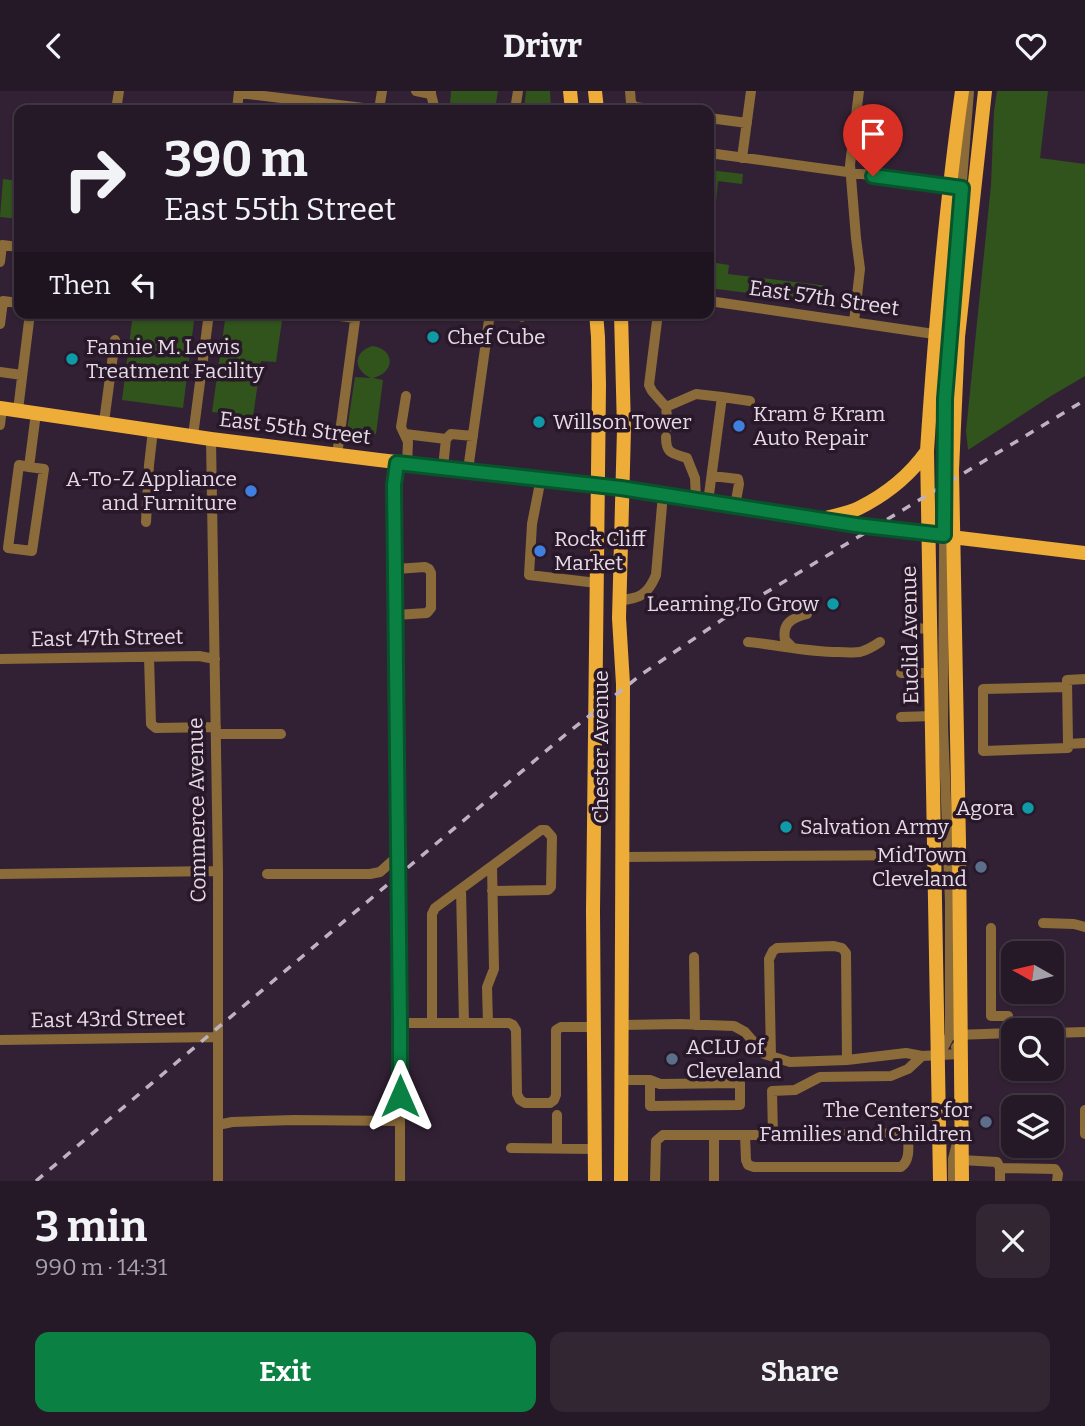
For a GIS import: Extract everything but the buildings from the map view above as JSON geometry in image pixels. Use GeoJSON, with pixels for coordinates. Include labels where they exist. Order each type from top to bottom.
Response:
{"type":"FeatureCollection","features":[{"type":"Feature","properties":{"kind":"main road","name":"Euclid Avenue"},"geometry":{"type":"LineString","coordinates":[[962,91],[962,188],[952,470],[931,629],[935,855],[949,1035],[960,1054],[962,1181]]}},
{"type":"Feature","properties":{"kind":"main road","name":"Euclid Avenue"},"geometry":{"type":"LineString","coordinates":[[940,1181],[939,1056],[949,1035],[959,817],[942,535],[927,451],[934,334],[962,188],[985,91]]}},
{"type":"Feature","properties":{"kind":"main road","name":"Chester Avenue"},"geometry":{"type":"LineString","coordinates":[[595,1181],[593,911],[599,385],[596,319]]}},
{"type":"Feature","properties":{"kind":"main road","name":"Chester Avenue"},"geometry":{"type":"LineString","coordinates":[[621,319],[624,429],[620,600],[623,684],[621,1181]]}},
{"type":"Feature","properties":{"kind":"main road","name":"East 55th Street"},"geometry":{"type":"LineString","coordinates":[[1,408],[211,439],[621,488],[822,519],[1085,553]]}},
{"type":"Feature","properties":{"kind":"main road"},"geometry":{"type":"LineString","coordinates":[[822,519],[857,509],[891,488],[915,468],[927,451]]}},
{"type":"Feature","properties":{"kind":"street"},"geometry":{"type":"LineString","coordinates":[[416,91],[431,92]]}},
{"type":"Feature","properties":{"kind":"street"},"geometry":{"type":"LineString","coordinates":[[742,157],[751,91]]}},
{"type":"Feature","properties":{"kind":"street"},"geometry":{"type":"LineString","coordinates":[[854,322],[860,269],[850,165],[859,91]]}},
{"type":"Feature","properties":{"kind":"street"},"geometry":{"type":"LineString","coordinates":[[714,154],[962,188],[970,91]]}},
{"type":"Feature","properties":{"kind":"street"},"geometry":{"type":"LineString","coordinates":[[239,92],[341,105]]}},
{"type":"Feature","properties":{"kind":"street"},"geometry":{"type":"LineString","coordinates":[[714,119],[747,123]]}},
{"type":"Feature","properties":{"kind":"street"},"geometry":{"type":"LineString","coordinates":[[0,262],[1,245]]}},
{"type":"Feature","properties":{"kind":"street"},"geometry":{"type":"LineString","coordinates":[[0,324],[1,299]]}},
{"type":"Feature","properties":{"kind":"street","name":"East 57th Street"},"geometry":{"type":"LineString","coordinates":[[714,302],[934,334]]}},
{"type":"Feature","properties":{"kind":"street"},"geometry":{"type":"LineString","coordinates":[[18,410],[29,319]]}},
{"type":"Feature","properties":{"kind":"street"},"geometry":{"type":"LineString","coordinates":[[193,436],[208,319]]}},
{"type":"Feature","properties":{"kind":"street"},"geometry":{"type":"LineString","coordinates":[[337,455],[355,319]]}},
{"type":"Feature","properties":{"kind":"street"},"geometry":{"type":"LineString","coordinates":[[657,319],[649,385],[666,408],[666,447],[670,452],[687,458],[702,500]]}},
{"type":"Feature","properties":{"kind":"street"},"geometry":{"type":"LineString","coordinates":[[468,470],[489,320]]}},
{"type":"Feature","properties":{"kind":"street"},"geometry":{"type":"LineString","coordinates":[[104,422],[115,340]]}},
{"type":"Feature","properties":{"kind":"street"},"geometry":{"type":"LineString","coordinates":[[0,372],[22,375]]}},
{"type":"Feature","properties":{"kind":"street"},"geometry":{"type":"LineString","coordinates":[[666,408],[696,394],[750,401]]}},
{"type":"Feature","properties":{"kind":"street"},"geometry":{"type":"LineString","coordinates":[[400,1181],[394,485],[408,442],[401,427],[406,396]]}},
{"type":"Feature","properties":{"kind":"street"},"geometry":{"type":"LineString","coordinates":[[702,500],[712,476],[722,397]]}},
{"type":"Feature","properties":{"kind":"street"},"geometry":{"type":"LineString","coordinates":[[0,425],[1,408]]}},
{"type":"Feature","properties":{"kind":"street"},"geometry":{"type":"LineString","coordinates":[[29,467],[36,413]]}},
{"type":"Feature","properties":{"kind":"street"},"geometry":{"type":"LineString","coordinates":[[146,522],[153,430]]}},
{"type":"Feature","properties":{"kind":"street"},"geometry":{"type":"LineString","coordinates":[[405,434],[446,439]]}},
{"type":"Feature","properties":{"kind":"street"},"geometry":{"type":"LineString","coordinates":[[443,467],[446,439],[451,434],[473,436]]}},
{"type":"Feature","properties":{"kind":"street","name":"Commerce Avenue"},"geometry":{"type":"LineString","coordinates":[[211,439],[218,871],[218,1181]]}},
{"type":"Feature","properties":{"kind":"street"},"geometry":{"type":"LineString","coordinates":[[19,465],[29,467],[44,469],[32,551],[8,548],[19,465]]}},
{"type":"Feature","properties":{"kind":"street"},"geometry":{"type":"LineString","coordinates":[[712,476],[738,479],[735,506]]}},
{"type":"Feature","properties":{"kind":"street"},"geometry":{"type":"LineString","coordinates":[[541,478],[532,524],[529,575],[597,583]]}},
{"type":"Feature","properties":{"kind":"street"},"geometry":{"type":"LineString","coordinates":[[620,600],[631,600],[644,595],[652,585],[656,575],[663,494]]}},
{"type":"Feature","properties":{"kind":"street"},"geometry":{"type":"LineString","coordinates":[[396,569],[429,569],[432,608],[427,613],[396,615]]}},
{"type":"Feature","properties":{"kind":"street"},"geometry":{"type":"LineString","coordinates":[[795,649],[785,640],[785,629],[793,618],[807,614]]}},
{"type":"Feature","properties":{"kind":"street"},"geometry":{"type":"LineString","coordinates":[[912,628],[931,629]]}},
{"type":"Feature","properties":{"kind":"street"},"geometry":{"type":"LineString","coordinates":[[748,642],[824,652],[860,652],[880,642]]}},
{"type":"Feature","properties":{"kind":"street","name":"East 47th Street"},"geometry":{"type":"LineString","coordinates":[[0,659],[199,656],[215,659]]}},
{"type":"Feature","properties":{"kind":"street"},"geometry":{"type":"LineString","coordinates":[[149,657],[152,724],[156,728],[281,734]]}},
{"type":"Feature","properties":{"kind":"street"},"geometry":{"type":"LineString","coordinates":[[901,673],[932,673]]}},
{"type":"Feature","properties":{"kind":"street"},"geometry":{"type":"LineString","coordinates":[[1067,687],[983,689],[983,751],[1068,748],[1067,680],[1085,680]]}},
{"type":"Feature","properties":{"kind":"street"},"geometry":{"type":"LineString","coordinates":[[901,717],[933,716]]}},
{"type":"Feature","properties":{"kind":"street"},"geometry":{"type":"LineString","coordinates":[[1068,744],[1085,743]]}},
{"type":"Feature","properties":{"kind":"street"},"geometry":{"type":"LineString","coordinates":[[432,1023],[432,914],[435,908],[541,830],[546,830],[552,837],[551,887],[548,890],[492,891]]}},
{"type":"Feature","properties":{"kind":"street"},"geometry":{"type":"LineString","coordinates":[[267,874],[370,874],[380,871],[399,855]]}},
{"type":"Feature","properties":{"kind":"street"},"geometry":{"type":"LineString","coordinates":[[622,857],[935,855]]}},
{"type":"Feature","properties":{"kind":"street"},"geometry":{"type":"LineString","coordinates":[[488,1023],[487,987],[494,969],[492,866]]}},
{"type":"Feature","properties":{"kind":"street"},"geometry":{"type":"LineString","coordinates":[[0,874],[218,871]]}},
{"type":"Feature","properties":{"kind":"street"},"geometry":{"type":"LineString","coordinates":[[460,889],[464,1023]]}},
{"type":"Feature","properties":{"kind":"street"},"geometry":{"type":"LineString","coordinates":[[1043,923],[1085,927]]}},
{"type":"Feature","properties":{"kind":"street"},"geometry":{"type":"LineString","coordinates":[[991,928],[991,1016],[1008,1018]]}},
{"type":"Feature","properties":{"kind":"street"},"geometry":{"type":"LineString","coordinates":[[771,1056],[769,959],[773,951],[777,948],[834,946],[842,948],[846,953],[847,1060]]}},
{"type":"Feature","properties":{"kind":"street"},"geometry":{"type":"LineString","coordinates":[[694,957],[695,1025]]}},
{"type":"Feature","properties":{"kind":"street"},"geometry":{"type":"LineString","coordinates":[[400,1024],[513,1025],[516,1030],[517,1094],[525,1103],[550,1103],[554,1100],[556,1030],[561,1027],[594,1027]]}},
{"type":"Feature","properties":{"kind":"street"},"geometry":{"type":"LineString","coordinates":[[622,1025],[734,1026],[745,1032],[764,1054],[790,1062],[847,1060],[906,1053],[922,1056],[960,1054]]}},
{"type":"Feature","properties":{"kind":"street"},"geometry":{"type":"LineString","coordinates":[[1064,1033],[1085,1032]]}},
{"type":"Feature","properties":{"kind":"street"},"geometry":{"type":"LineString","coordinates":[[949,1035],[1001,1033]]}},
{"type":"Feature","properties":{"kind":"street","name":"East 43rd Street"},"geometry":{"type":"LineString","coordinates":[[0,1040],[218,1037]]}},
{"type":"Feature","properties":{"kind":"street"},"geometry":{"type":"LineString","coordinates":[[773,1135],[772,1091],[795,1090],[820,1077],[891,1076],[908,1069],[922,1056]]}},
{"type":"Feature","properties":{"kind":"street"},"geometry":{"type":"LineString","coordinates":[[621,1080],[650,1080],[660,1084],[740,1083],[740,1105],[650,1106],[650,1080]]}},
{"type":"Feature","properties":{"kind":"street"},"geometry":{"type":"LineString","coordinates":[[1085,1110],[1085,1134]]}},
{"type":"Feature","properties":{"kind":"street"},"geometry":{"type":"LineString","coordinates":[[557,1115],[557,1149]]}},
{"type":"Feature","properties":{"kind":"street"},"geometry":{"type":"LineString","coordinates":[[218,1125],[295,1120],[399,1121]]}},
{"type":"Feature","properties":{"kind":"street"},"geometry":{"type":"LineString","coordinates":[[953,1181],[953,1160],[961,1125]]}},
{"type":"Feature","properties":{"kind":"street"},"geometry":{"type":"LineString","coordinates":[[745,1135],[746,1160],[748,1165],[754,1167],[901,1167],[908,1155],[908,1133]]}},
{"type":"Feature","properties":{"kind":"street"},"geometry":{"type":"LineString","coordinates":[[655,1181],[656,1141],[663,1135],[940,1133]]}},
{"type":"Feature","properties":{"kind":"street"},"geometry":{"type":"LineString","coordinates":[[714,1135],[714,1181]]}},
{"type":"Feature","properties":{"kind":"street"},"geometry":{"type":"LineString","coordinates":[[511,1148],[594,1149]]}},
{"type":"Feature","properties":{"kind":"street"},"geometry":{"type":"LineString","coordinates":[[961,1160],[997,1161],[1000,1181]]}},
{"type":"Feature","properties":{"kind":"street"},"geometry":{"type":"LineString","coordinates":[[1000,1168],[1055,1169],[1058,1181]]}},
{"type":"Feature","properties":{"kind":"green space"},"geometry":{"type":"Polygon","coordinates":[[[451,91],[498,91],[496,105],[450,103],[451,91]]]}},
{"type":"Feature","properties":{"kind":"green space"},"geometry":{"type":"Polygon","coordinates":[[[526,91],[550,91],[551,105],[525,105],[526,91]]]}},
{"type":"Feature","properties":{"kind":"green space"},"geometry":{"type":"Polygon","coordinates":[[[997,91],[1048,91],[1040,158],[1085,164],[1085,376],[968,450],[966,431],[991,185],[997,91]]]}},
{"type":"Feature","properties":{"kind":"green space"},"geometry":{"type":"Polygon","coordinates":[[[714,171],[743,174],[742,184],[718,181],[714,222],[714,171]]]}},
{"type":"Feature","properties":{"kind":"green space"},"geometry":{"type":"Polygon","coordinates":[[[3,179],[14,180],[14,218],[0,217],[3,179]]]}},
{"type":"Feature","properties":{"kind":"green space"},"geometry":{"type":"Polygon","coordinates":[[[714,263],[729,265],[728,274],[828,286],[826,303],[714,289],[714,263]]]}},
{"type":"Feature","properties":{"kind":"green space"},"geometry":{"type":"Polygon","coordinates":[[[132,319],[194,319],[183,408],[122,400],[132,319]]]}},
{"type":"Feature","properties":{"kind":"green space"},"geometry":{"type":"Polygon","coordinates":[[[225,319],[282,319],[276,362],[261,361],[253,417],[212,412],[225,319]]]}},
{"type":"Feature","properties":{"kind":"green space"},"geometry":{"type":"Polygon","coordinates":[[[372,346],[385,352],[390,361],[386,371],[373,378],[383,380],[376,434],[347,430],[355,377],[371,378],[361,371],[358,357],[372,346]]]}},
{"type":"Feature","properties":{"kind":"railway"},"geometry":{"type":"LineString","coordinates":[[36,1181],[565,735],[642,674],[732,613],[1085,400]]}},
{"type":"Feature","properties":{"kind":"place","name":"Chef Cube"},"geometry":{"type":"Point","coordinates":[433,337]}},
{"type":"Feature","properties":{"kind":"place","name":"Fannie M. Lewis Treatment Facility"},"geometry":{"type":"Point","coordinates":[72,359]}},
{"type":"Feature","properties":{"kind":"place","name":"Willson Tower"},"geometry":{"type":"Point","coordinates":[539,422]}},
{"type":"Feature","properties":{"kind":"place","name":"Kram & Kram Auto Repair"},"geometry":{"type":"Point","coordinates":[739,426]}},
{"type":"Feature","properties":{"kind":"place","name":"A-To-Z Appliance and Furniture"},"geometry":{"type":"Point","coordinates":[251,491]}},
{"type":"Feature","properties":{"kind":"place","name":"Rock Cliff Market"},"geometry":{"type":"Point","coordinates":[540,551]}},
{"type":"Feature","properties":{"kind":"place","name":"Learning To Grow"},"geometry":{"type":"Point","coordinates":[833,604]}},
{"type":"Feature","properties":{"kind":"place","name":"Agora"},"geometry":{"type":"Point","coordinates":[1028,808]}},
{"type":"Feature","properties":{"kind":"place","name":"Salvation Army"},"geometry":{"type":"Point","coordinates":[786,827]}},
{"type":"Feature","properties":{"kind":"place","name":"MidTown Cleveland"},"geometry":{"type":"Point","coordinates":[981,867]}},
{"type":"Feature","properties":{"kind":"place","name":"ACLU of Cleveland"},"geometry":{"type":"Point","coordinates":[672,1059]}},
{"type":"Feature","properties":{"kind":"place","name":"The Centers for Families and Children"},"geometry":{"type":"Point","coordinates":[986,1122]}},
{"type":"Feature","properties":{"kind":"route"},"geometry":{"type":"LineString","coordinates":[[400,1096],[394,485],[397,463],[621,488],[856,525],[944,535],[945,399],[962,188],[873,176]]}}]}
